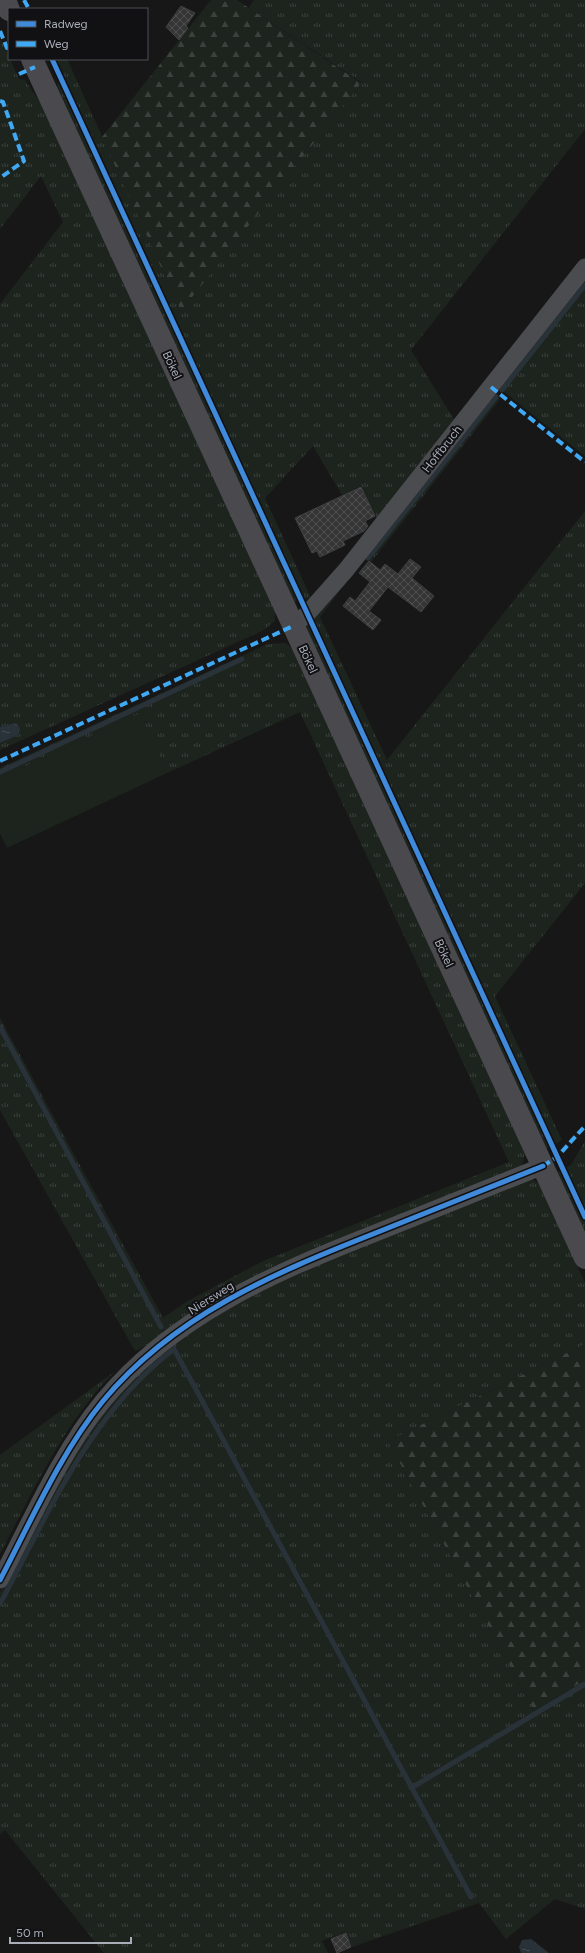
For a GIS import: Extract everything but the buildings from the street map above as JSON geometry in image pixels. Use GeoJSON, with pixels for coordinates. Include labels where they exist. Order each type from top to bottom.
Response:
{"type":"FeatureCollection","features":[{"type":"Feature","properties":{"kind":"main road","name":"Bökel"},"geometry":{"type":"LineString","coordinates":[[32,60],[585,1258]]}},
{"type":"Feature","properties":{"kind":"street","name":"Hoffbruch"},"geometry":{"type":"LineString","coordinates":[[293,626],[307,614],[346,570],[585,267]]}},
{"type":"Feature","properties":{"kind":"street","name":"Niersweg"},"geometry":{"type":"LineString","coordinates":[[0,1580],[64,1459],[92,1415],[126,1376],[176,1333],[224,1301],[285,1270],[543,1166]]}},
{"type":"Feature","properties":{"kind":"green space"},"geometry":{"type":"Polygon","coordinates":[[[211,0],[237,0],[361,83],[181,311],[102,137],[211,0]]]}},
{"type":"Feature","properties":{"kind":"green space"},"geometry":{"type":"Polygon","coordinates":[[[254,0],[585,0],[585,129],[411,350],[455,421],[377,519],[361,486],[342,495],[313,446],[265,498],[311,598],[293,602],[57,89],[58,81],[63,78],[55,60],[67,60],[181,310],[361,82],[249,8],[254,0]]]}},
{"type":"Feature","properties":{"kind":"green space"},"geometry":{"type":"Polygon","coordinates":[[[0,37],[8,55],[8,60],[10,60],[19,79],[25,80],[46,111],[275,610],[275,621],[264,630],[0,750],[0,743],[18,735],[14,723],[0,727],[0,304],[63,222],[41,176],[0,229],[0,37]]]}},
{"type":"Feature","properties":{"kind":"green space"},"geometry":{"type":"Polygon","coordinates":[[[585,278],[585,456],[499,388],[585,278]]]}},
{"type":"Feature","properties":{"kind":"green space"},"geometry":{"type":"Polygon","coordinates":[[[493,394],[500,399],[371,562],[365,557],[320,617],[387,760],[585,511],[585,883],[495,996],[562,1140],[546,1149],[305,628],[493,394]]]}},
{"type":"Feature","properties":{"kind":"green space"},"geometry":{"type":"Polygon","coordinates":[[[286,643],[294,650],[525,1152],[522,1166],[135,1351],[0,1110],[0,1018],[163,1318],[186,1302],[261,1262],[509,1162],[300,712],[167,773],[140,714],[0,778],[0,768],[268,644],[286,643]]]}},
{"type":"Feature","properties":{"kind":"green space"},"geometry":{"type":"Polygon","coordinates":[[[140,713],[167,773],[7,848],[0,833],[0,778],[140,713]]]}},
{"type":"Feature","properties":{"kind":"green space"},"geometry":{"type":"Polygon","coordinates":[[[585,1141],[585,1235],[556,1173],[571,1165],[585,1141]]]}},
{"type":"Feature","properties":{"kind":"green space"},"geometry":{"type":"Polygon","coordinates":[[[530,1178],[540,1184],[585,1283],[585,1344],[388,1441],[534,1710],[585,1680],[585,1909],[555,1899],[506,1939],[479,1903],[352,1947],[346,1932],[322,1941],[328,1953],[104,1953],[5,1830],[0,1834],[0,1592],[65,1470],[111,1402],[151,1360],[230,1301],[530,1178]]]}},
{"type":"Feature","properties":{"kind":"green space"},"geometry":{"type":"Polygon","coordinates":[[[585,1344],[585,1680],[534,1710],[388,1441],[585,1344]]]}},
{"type":"Feature","properties":{"kind":"green space"},"geometry":{"type":"Polygon","coordinates":[[[114,1372],[96,1392],[65,1435],[37,1482],[0,1554],[0,1455],[114,1372]]]}},
{"type":"Feature","properties":{"kind":"water"},"geometry":{"type":"Polygon","coordinates":[[[14,723],[18,725],[20,730],[18,735],[0,743],[0,727],[14,723]]]}},
{"type":"Feature","properties":{"kind":"water"},"geometry":{"type":"Polygon","coordinates":[[[531,1939],[549,1953],[521,1953],[519,1947],[522,1940],[531,1939]]]}},
{"type":"Feature","properties":{"kind":"waterway"},"geometry":{"type":"LineString","coordinates":[[502,390],[585,285]]}},
{"type":"Feature","properties":{"kind":"waterway"},"geometry":{"type":"LineString","coordinates":[[368,558],[496,397]]}},
{"type":"Feature","properties":{"kind":"waterway"},"geometry":{"type":"LineString","coordinates":[[0,772],[242,659]]}},
{"type":"Feature","properties":{"kind":"waterway"},"geometry":{"type":"LineString","coordinates":[[0,1027],[161,1327]]}},
{"type":"Feature","properties":{"kind":"waterway"},"geometry":{"type":"LineString","coordinates":[[0,1604],[54,1500],[95,1434],[119,1403],[145,1374],[174,1349],[471,1897]]}},
{"type":"Feature","properties":{"kind":"waterway"},"geometry":{"type":"LineString","coordinates":[[411,1788],[585,1684]]}},
{"type":"Feature","properties":{"kind":"marked path"},"geometry":{"type":"LineString","coordinates":[[24,0],[28,8]]}},
{"type":"Feature","properties":{"kind":"marked path"},"geometry":{"type":"LineString","coordinates":[[0,31],[8,48]]}},
{"type":"Feature","properties":{"kind":"marked path"},"geometry":{"type":"LineString","coordinates":[[19,74],[35,67]]}},
{"type":"Feature","properties":{"kind":"marked path"},"geometry":{"type":"LineString","coordinates":[[0,101],[3,102],[24,161],[0,178]]}},
{"type":"Feature","properties":{"kind":"marked path"},"geometry":{"type":"LineString","coordinates":[[491,387],[585,462]]}},
{"type":"Feature","properties":{"kind":"marked path"},"geometry":{"type":"LineString","coordinates":[[0,761],[293,626]]}},
{"type":"Feature","properties":{"kind":"marked path"},"geometry":{"type":"LineString","coordinates":[[543,1166],[557,1157],[585,1126]]}},
{"type":"Feature","properties":{"kind":"cycle path"},"geometry":{"type":"LineString","coordinates":[[52,60],[585,1217]]}},
{"type":"Feature","properties":{"kind":"cycle path"},"geometry":{"type":"LineString","coordinates":[[0,1580],[60,1464],[88,1421],[103,1401],[131,1371],[161,1345],[193,1321],[227,1300],[299,1265],[543,1166]]}}]}
